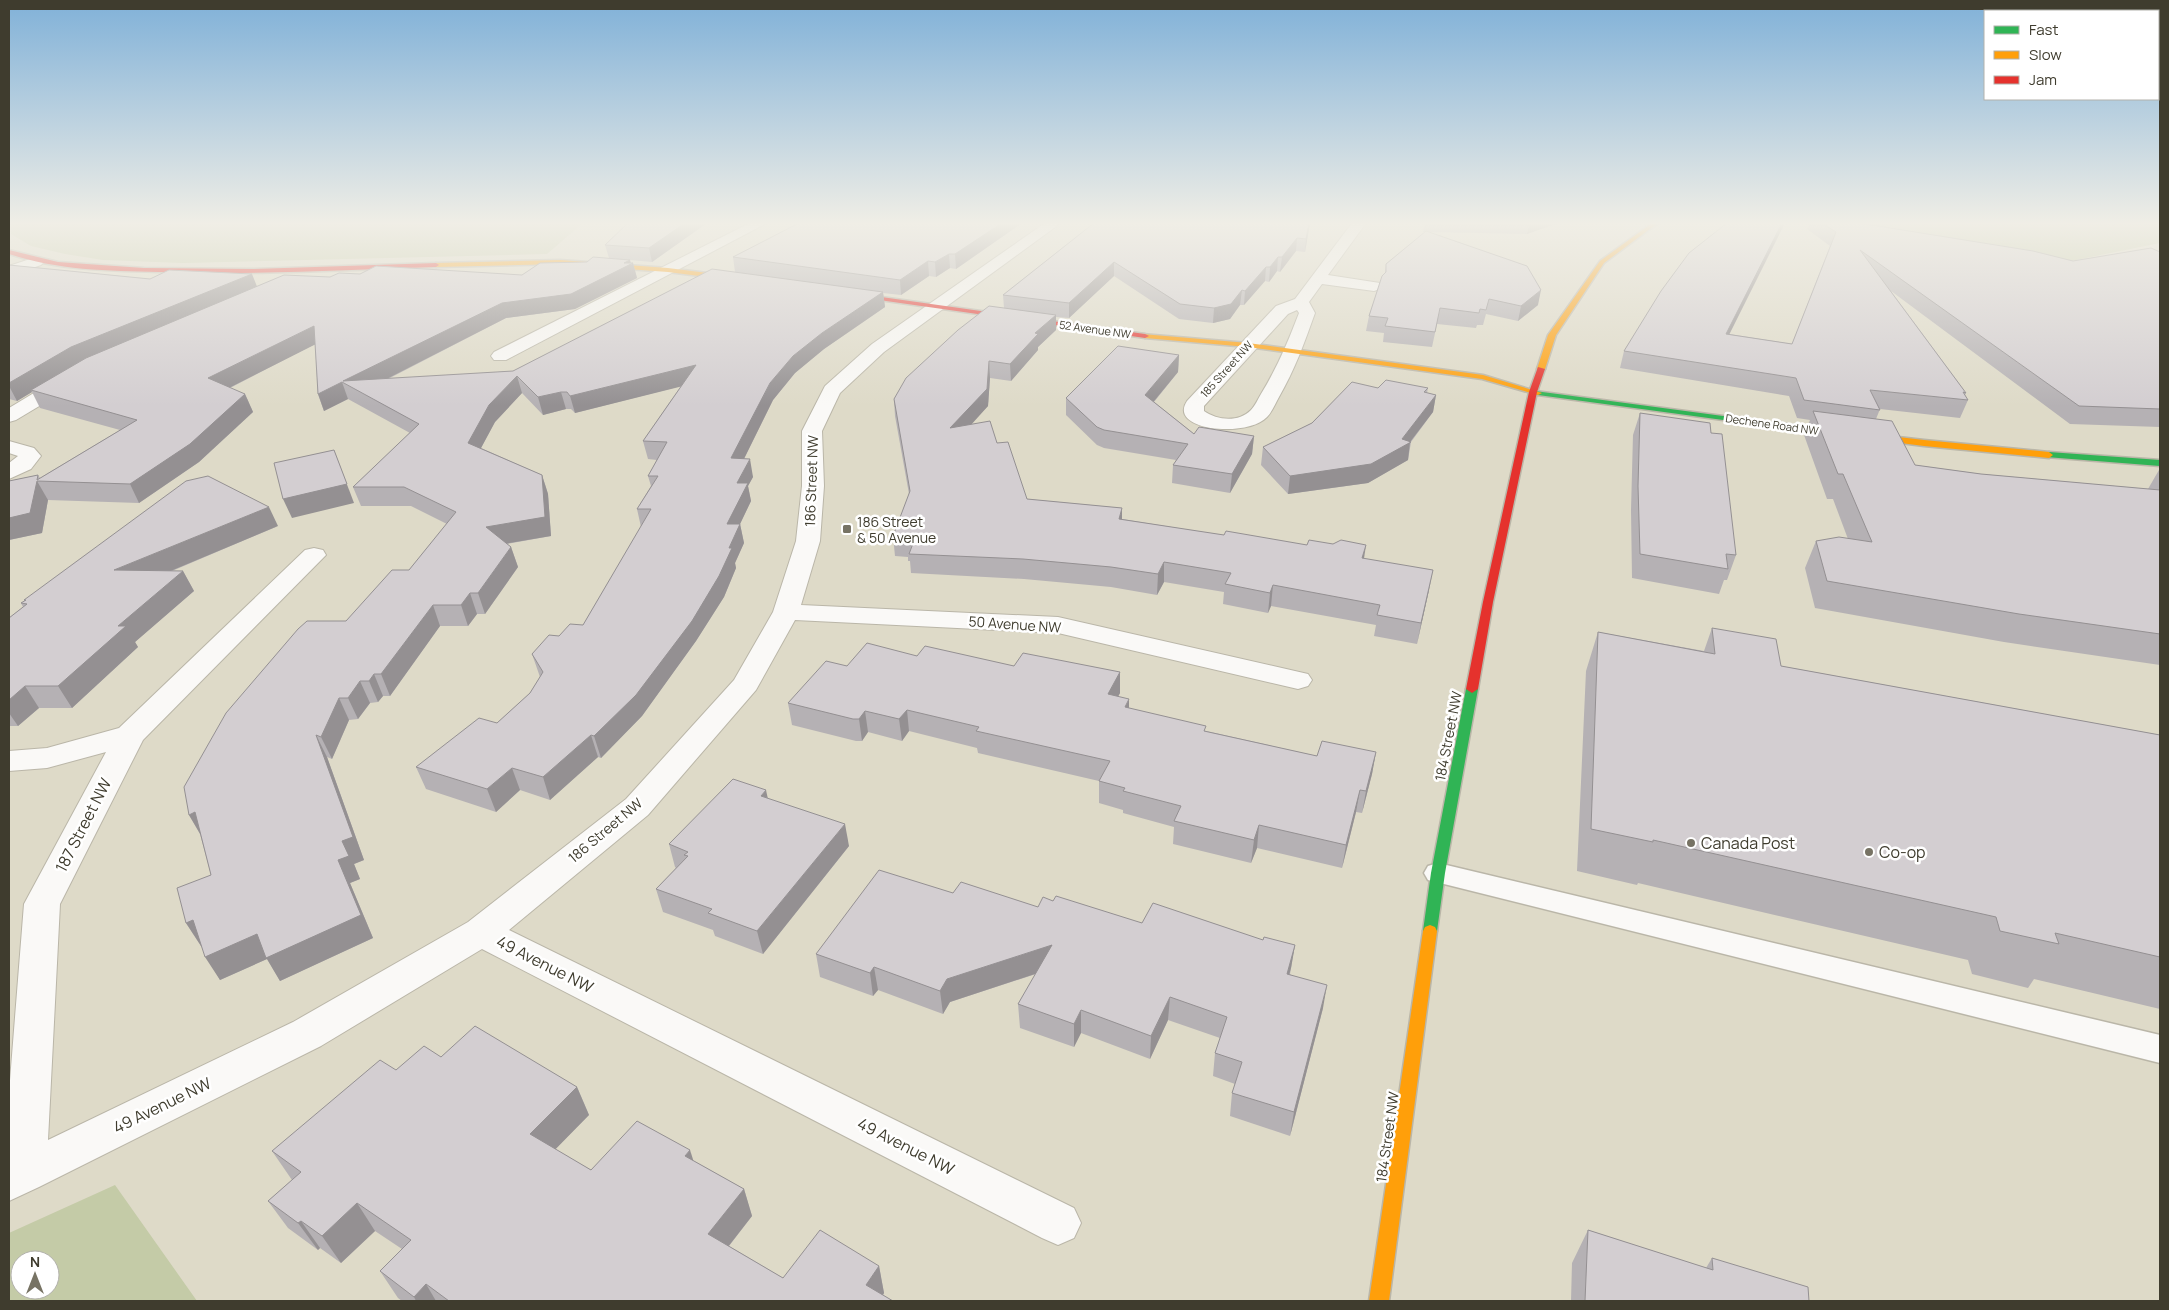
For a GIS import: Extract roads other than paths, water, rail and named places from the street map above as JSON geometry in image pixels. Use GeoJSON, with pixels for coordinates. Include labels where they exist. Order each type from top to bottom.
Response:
{"type":"FeatureCollection","features":[{"type":"Feature","properties":{"kind":"street"},"geometry":{"type":"LineString","coordinates":[[278,287],[285,284]]}},
{"type":"Feature","properties":{"kind":"street"},"geometry":{"type":"LineString","coordinates":[[500,356],[640,284]]}},
{"type":"Feature","properties":{"kind":"street","name":"186 Street NW"},"geometry":{"type":"LineString","coordinates":[[481,932],[637,807],[746,684],[786,612],[808,541],[813,486],[812,431],[832,390],[878,348],[969,284]]}},
{"type":"Feature","properties":{"kind":"street","name":"185 Street NW"},"geometry":{"type":"LineString","coordinates":[[1301,302],[1307,313],[1290,362],[1259,414],[1252,420],[1239,424],[1215,424],[1203,421],[1194,413],[1194,404],[1246,354],[1282,310],[1301,302],[1315,284]]}},
{"type":"Feature","properties":{"kind":"street"},"geometry":{"type":"LineString","coordinates":[[1359,284],[1374,286]]}},
{"type":"Feature","properties":{"kind":"street","name":"184 Street NW"},"geometry":{"type":"LineString","coordinates":[[1379,1301],[1438,873],[1488,602],[1533,392],[1552,335],[1587,284]]}},
{"type":"Feature","properties":{"kind":"street","name":"52 Avenue NW"},"geometry":{"type":"LineString","coordinates":[[832,292],[1168,340],[1290,362],[1483,377],[1533,392]]}},
{"type":"Feature","properties":{"kind":"street","name":"52 Avenue NW"},"geometry":{"type":"LineString","coordinates":[[1168,340],[1246,354]]}},
{"type":"Feature","properties":{"kind":"street"},"geometry":{"type":"LineString","coordinates":[[9,416],[87,369]]}},
{"type":"Feature","properties":{"kind":"street"},"geometry":{"type":"LineString","coordinates":[[1496,393],[1533,392]]}},
{"type":"Feature","properties":{"kind":"street","name":"Dechene Road NW"},"geometry":{"type":"LineString","coordinates":[[1533,392],[1921,444],[2038,456],[2160,463]]}},
{"type":"Feature","properties":{"kind":"street"},"geometry":{"type":"LineString","coordinates":[[9,447],[27,452],[30,456],[23,464],[9,472]]}},
{"type":"Feature","properties":{"kind":"street","name":"187 Street NW"},"geometry":{"type":"LineString","coordinates":[[16,1176],[42,904],[130,735],[314,555]]}},
{"type":"Feature","properties":{"kind":"street","name":"50 Avenue NW"},"geometry":{"type":"LineString","coordinates":[[786,612],[1058,625],[1298,680]]}},
{"type":"Feature","properties":{"kind":"street"},"geometry":{"type":"LineString","coordinates":[[9,761],[47,758],[130,735]]}},
{"type":"Feature","properties":{"kind":"street","name":"49 Avenue NW"},"geometry":{"type":"LineString","coordinates":[[16,1176],[307,1034],[481,932],[1058,1223]]}},
{"type":"Feature","properties":{"kind":"lane"},"geometry":{"type":"LineString","coordinates":[[1438,873],[2160,1049]]}},
{"type":"Feature","properties":{"kind":"place","name":"186 Street & 50 Avenue"},"geometry":{"type":"Point","coordinates":[847,529]}},
{"type":"Feature","properties":{"kind":"place","name":"Canada Post"},"geometry":{"type":"Point","coordinates":[1691,843]}},
{"type":"Feature","properties":{"kind":"place","name":"Co-op"},"geometry":{"type":"Point","coordinates":[1869,852]}}]}
